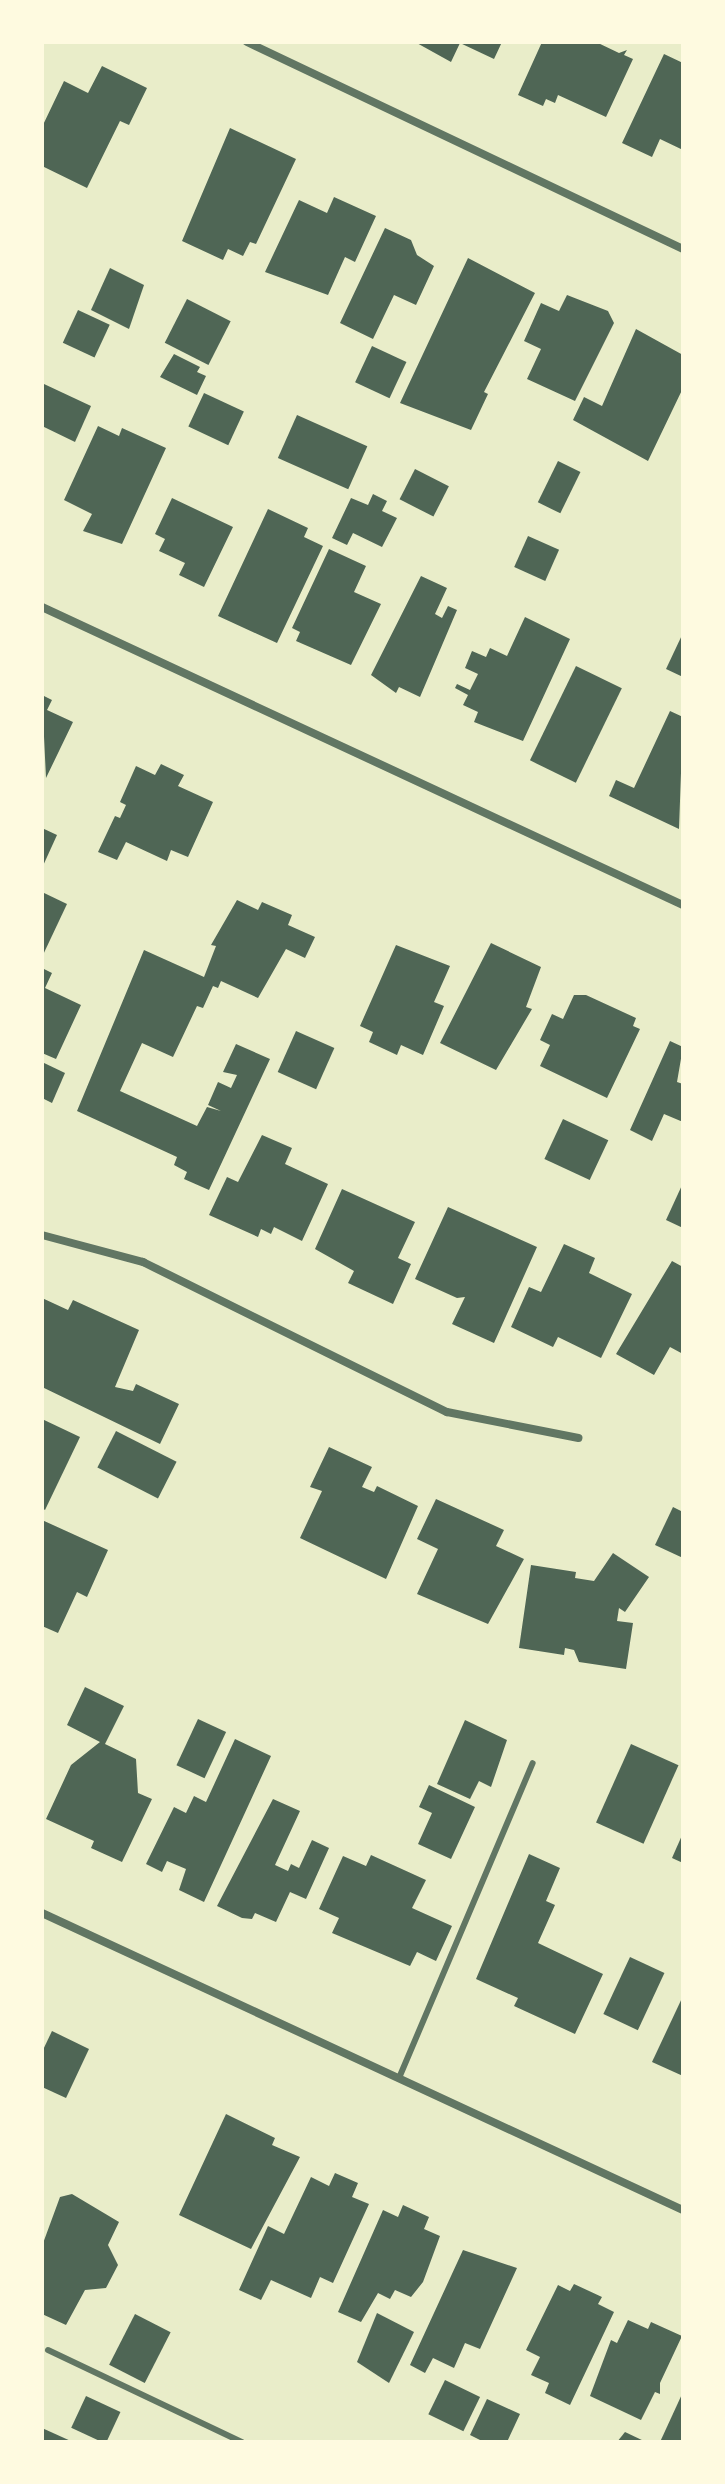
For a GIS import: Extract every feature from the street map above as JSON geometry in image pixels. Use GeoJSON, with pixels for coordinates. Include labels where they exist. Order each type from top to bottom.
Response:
{"type":"FeatureCollection","features":[{"type":"Feature","properties":{"kind":"street"},"geometry":{"type":"LineString","coordinates":[[247,42],[683,249]]}},
{"type":"Feature","properties":{"kind":"street"},"geometry":{"type":"LineString","coordinates":[[42,607],[683,905]]}},
{"type":"Feature","properties":{"kind":"street"},"geometry":{"type":"LineString","coordinates":[[42,1235],[143,1262],[447,1412],[578,1438]]}},
{"type":"Feature","properties":{"kind":"street"},"geometry":{"type":"LineString","coordinates":[[42,1913],[683,2210]]}},
{"type":"Feature","properties":{"kind":"lane"},"geometry":{"type":"LineString","coordinates":[[399,2078],[533,1763]]}},
{"type":"Feature","properties":{"kind":"lane"},"geometry":{"type":"LineString","coordinates":[[48,2350],[242,2442]]}},
{"type":"Feature","properties":{"kind":"building"},"geometry":{"type":"Polygon","coordinates":[[[415,42],[502,42],[494,59],[460,43],[451,62],[415,42]]]}},
{"type":"Feature","properties":{"kind":"building"},"geometry":{"type":"Polygon","coordinates":[[[542,42],[596,42],[619,53],[627,50],[624,55],[633,59],[606,117],[558,95],[555,103],[546,99],[543,106],[518,95],[542,42]]]}},
{"type":"Feature","properties":{"kind":"building"},"geometry":{"type":"Polygon","coordinates":[[[664,54],[683,63],[683,150],[660,139],[652,157],[622,143],[664,54]]]}},
{"type":"Feature","properties":{"kind":"building"},"geometry":{"type":"Polygon","coordinates":[[[102,66],[147,88],[129,125],[120,121],[87,188],[42,166],[42,127],[64,81],[88,93],[102,66]]]}},
{"type":"Feature","properties":{"kind":"building"},"geometry":{"type":"Polygon","coordinates":[[[230,128],[296,159],[256,244],[250,242],[243,256],[228,249],[223,260],[182,241],[230,128]]]}},
{"type":"Feature","properties":{"kind":"building"},"geometry":{"type":"Polygon","coordinates":[[[334,197],[376,216],[355,262],[345,257],[328,295],[265,272],[299,200],[327,213],[334,197]]]}},
{"type":"Feature","properties":{"kind":"building"},"geometry":{"type":"Polygon","coordinates":[[[385,228],[411,240],[417,255],[434,266],[416,305],[394,295],[373,339],[340,323],[385,228]]]}},
{"type":"Feature","properties":{"kind":"building"},"geometry":{"type":"Polygon","coordinates":[[[468,258],[535,293],[484,392],[488,394],[471,430],[400,403],[468,258]]]}},
{"type":"Feature","properties":{"kind":"building"},"geometry":{"type":"Polygon","coordinates":[[[110,268],[144,285],[129,329],[91,310],[110,268]]]}},
{"type":"Feature","properties":{"kind":"building"},"geometry":{"type":"Polygon","coordinates":[[[567,295],[608,311],[614,323],[575,401],[527,379],[541,349],[524,341],[541,303],[559,311],[567,295]]]}},
{"type":"Feature","properties":{"kind":"building"},"geometry":{"type":"Polygon","coordinates":[[[187,299],[231,321],[208,365],[165,343],[187,299]]]}},
{"type":"Feature","properties":{"kind":"building"},"geometry":{"type":"Polygon","coordinates":[[[78,310],[110,325],[95,357],[63,343],[78,310]]]}},
{"type":"Feature","properties":{"kind":"building"},"geometry":{"type":"Polygon","coordinates":[[[636,329],[683,355],[683,388],[648,461],[573,420],[584,397],[602,406],[636,329]]]}},
{"type":"Feature","properties":{"kind":"building"},"geometry":{"type":"Polygon","coordinates":[[[372,346],[406,362],[390,398],[355,382],[372,346]]]}},
{"type":"Feature","properties":{"kind":"building"},"geometry":{"type":"Polygon","coordinates":[[[174,354],[200,367],[197,372],[206,376],[197,395],[160,377],[174,354]]]}},
{"type":"Feature","properties":{"kind":"building"},"geometry":{"type":"Polygon","coordinates":[[[44,384],[91,406],[75,442],[42,426],[44,384]]]}},
{"type":"Feature","properties":{"kind":"building"},"geometry":{"type":"Polygon","coordinates":[[[204,393],[244,412],[228,445],[188,427],[204,393]]]}},
{"type":"Feature","properties":{"kind":"building"},"geometry":{"type":"Polygon","coordinates":[[[297,415],[367,446],[348,489],[278,458],[297,415]]]}},
{"type":"Feature","properties":{"kind":"building"},"geometry":{"type":"Polygon","coordinates":[[[98,426],[119,436],[122,428],[166,448],[122,544],[83,531],[92,514],[64,500],[98,426]]]}},
{"type":"Feature","properties":{"kind":"building"},"geometry":{"type":"Polygon","coordinates":[[[558,461],[580,472],[560,513],[538,502],[558,461]]]}},
{"type":"Feature","properties":{"kind":"building"},"geometry":{"type":"Polygon","coordinates":[[[415,469],[449,486],[433,517],[400,499],[415,469]]]}},
{"type":"Feature","properties":{"kind":"building"},"geometry":{"type":"Polygon","coordinates":[[[373,494],[387,501],[382,511],[397,518],[382,547],[353,533],[347,545],[332,538],[351,498],[368,505],[373,494]]]}},
{"type":"Feature","properties":{"kind":"building"},"geometry":{"type":"Polygon","coordinates":[[[172,498],[233,527],[204,587],[179,575],[185,563],[159,551],[165,539],[155,534],[172,498]]]}},
{"type":"Feature","properties":{"kind":"building"},"geometry":{"type":"Polygon","coordinates":[[[268,509],[308,528],[304,537],[323,546],[277,643],[218,616],[268,509]]]}},
{"type":"Feature","properties":{"kind":"building"},"geometry":{"type":"Polygon","coordinates":[[[528,536],[559,550],[545,581],[514,567],[528,536]]]}},
{"type":"Feature","properties":{"kind":"building"},"geometry":{"type":"Polygon","coordinates":[[[329,549],[366,566],[354,592],[381,604],[351,665],[296,641],[300,632],[292,628],[329,549]]]}},
{"type":"Feature","properties":{"kind":"building"},"geometry":{"type":"Polygon","coordinates":[[[421,576],[447,588],[435,614],[442,618],[448,606],[457,610],[420,697],[399,687],[396,693],[371,675],[421,576]]]}},
{"type":"Feature","properties":{"kind":"building"},"geometry":{"type":"Polygon","coordinates":[[[525,617],[570,639],[523,741],[474,722],[478,712],[463,705],[468,695],[455,688],[457,684],[470,690],[478,674],[465,668],[472,651],[486,657],[490,648],[507,656],[525,617]]]}},
{"type":"Feature","properties":{"kind":"building"},"geometry":{"type":"Polygon","coordinates":[[[683,633],[683,677],[666,669],[683,633]]]}},
{"type":"Feature","properties":{"kind":"building"},"geometry":{"type":"Polygon","coordinates":[[[576,666],[622,688],[576,783],[530,760],[576,666]]]}},
{"type":"Feature","properties":{"kind":"building"},"geometry":{"type":"Polygon","coordinates":[[[42,695],[52,700],[47,710],[73,722],[46,778],[42,695]]]}},
{"type":"Feature","properties":{"kind":"building"},"geometry":{"type":"Polygon","coordinates":[[[670,711],[683,717],[679,829],[609,796],[616,780],[634,788],[670,711]]]}},
{"type":"Feature","properties":{"kind":"building"},"geometry":{"type":"Polygon","coordinates":[[[161,764],[184,775],[178,786],[213,802],[188,857],[171,850],[167,861],[126,842],[117,860],[98,852],[115,816],[120,818],[126,805],[120,802],[136,766],[155,775],[161,764]]]}},
{"type":"Feature","properties":{"kind":"building"},"geometry":{"type":"Polygon","coordinates":[[[42,828],[57,835],[42,868],[42,828]]]}},
{"type":"Feature","properties":{"kind":"building"},"geometry":{"type":"Polygon","coordinates":[[[42,892],[67,904],[42,957],[42,892]]]}},
{"type":"Feature","properties":{"kind":"building"},"geometry":{"type":"Polygon","coordinates":[[[237,900],[258,910],[262,902],[292,915],[288,925],[315,937],[305,958],[286,949],[258,998],[221,981],[218,988],[213,986],[203,1008],[197,1006],[173,1057],[142,1043],[120,1091],[197,1126],[207,1107],[221,1111],[208,1105],[218,1082],[231,1088],[237,1075],[223,1072],[236,1044],[270,1059],[209,1190],[184,1179],[187,1172],[174,1165],[177,1157],[77,1111],[144,950],[204,977],[216,946],[211,945],[237,900]]]}},
{"type":"Feature","properties":{"kind":"building"},"geometry":{"type":"Polygon","coordinates":[[[491,943],[541,967],[526,1007],[532,1009],[496,1070],[440,1043],[491,943]]]}},
{"type":"Feature","properties":{"kind":"building"},"geometry":{"type":"Polygon","coordinates":[[[396,945],[450,966],[434,1002],[444,1006],[423,1055],[401,1045],[397,1055],[369,1042],[373,1032],[360,1026],[396,945]]]}},
{"type":"Feature","properties":{"kind":"building"},"geometry":{"type":"Polygon","coordinates":[[[42,968],[52,973],[45,988],[81,1005],[56,1059],[42,1053],[42,968]]]}},
{"type":"Feature","properties":{"kind":"building"},"geometry":{"type":"Polygon","coordinates":[[[574,995],[586,995],[636,1018],[633,1026],[640,1029],[607,1098],[540,1066],[550,1045],[540,1040],[552,1014],[563,1019],[574,995]]]}},
{"type":"Feature","properties":{"kind":"building"},"geometry":{"type":"Polygon","coordinates":[[[296,1031],[334,1048],[316,1089],[278,1072],[296,1031]]]}},
{"type":"Feature","properties":{"kind":"building"},"geometry":{"type":"Polygon","coordinates":[[[670,1041],[683,1047],[677,1082],[683,1084],[683,1122],[664,1114],[652,1141],[630,1130],[670,1041]]]}},
{"type":"Feature","properties":{"kind":"building"},"geometry":{"type":"Polygon","coordinates":[[[42,1062],[65,1073],[52,1103],[42,1098],[42,1062]]]}},
{"type":"Feature","properties":{"kind":"building"},"geometry":{"type":"Polygon","coordinates":[[[563,1119],[608,1140],[590,1180],[544,1159],[563,1119]]]}},
{"type":"Feature","properties":{"kind":"building"},"geometry":{"type":"Polygon","coordinates":[[[262,1135],[292,1148],[285,1164],[328,1184],[302,1241],[274,1227],[271,1234],[261,1229],[258,1237],[209,1215],[227,1177],[238,1182],[262,1135]]]}},
{"type":"Feature","properties":{"kind":"building"},"geometry":{"type":"Polygon","coordinates":[[[683,1183],[683,1228],[666,1220],[683,1183]]]}},
{"type":"Feature","properties":{"kind":"building"},"geometry":{"type":"Polygon","coordinates":[[[342,1189],[415,1222],[398,1258],[411,1264],[393,1304],[348,1283],[354,1271],[315,1249],[342,1189]]]}},
{"type":"Feature","properties":{"kind":"building"},"geometry":{"type":"Polygon","coordinates":[[[448,1207],[537,1247],[494,1343],[452,1324],[465,1297],[457,1298],[415,1279],[448,1207]]]}},
{"type":"Feature","properties":{"kind":"building"},"geometry":{"type":"Polygon","coordinates":[[[564,1244],[595,1258],[589,1273],[632,1294],[601,1358],[558,1337],[553,1347],[511,1327],[529,1287],[541,1292],[564,1244]]]}},
{"type":"Feature","properties":{"kind":"building"},"geometry":{"type":"Polygon","coordinates":[[[672,1261],[683,1267],[683,1354],[670,1347],[654,1375],[616,1354],[672,1261]]]}},
{"type":"Feature","properties":{"kind":"building"},"geometry":{"type":"Polygon","coordinates":[[[42,1298],[68,1310],[73,1300],[139,1330],[115,1387],[133,1391],[136,1384],[179,1404],[160,1444],[42,1387],[42,1298]]]}},
{"type":"Feature","properties":{"kind":"building"},"geometry":{"type":"Polygon","coordinates":[[[42,1419],[80,1437],[45,1510],[42,1508],[42,1419]]]}},
{"type":"Feature","properties":{"kind":"building"},"geometry":{"type":"Polygon","coordinates":[[[116,1431],[177,1462],[158,1498],[97,1468],[116,1431]]]}},
{"type":"Feature","properties":{"kind":"building"},"geometry":{"type":"Polygon","coordinates":[[[329,1447],[372,1467],[362,1487],[374,1492],[377,1486],[418,1506],[386,1579],[300,1538],[322,1491],[310,1487],[329,1447]]]}},
{"type":"Feature","properties":{"kind":"building"},"geometry":{"type":"Polygon","coordinates":[[[436,1499],[504,1530],[496,1546],[524,1559],[488,1624],[417,1594],[438,1549],[417,1539],[436,1499]]]}},
{"type":"Feature","properties":{"kind":"building"},"geometry":{"type":"Polygon","coordinates":[[[673,1507],[683,1512],[683,1558],[655,1545],[673,1507]]]}},
{"type":"Feature","properties":{"kind":"building"},"geometry":{"type":"Polygon","coordinates":[[[42,1520],[108,1550],[87,1597],[77,1592],[58,1633],[42,1626],[42,1520]]]}},
{"type":"Feature","properties":{"kind":"building"},"geometry":{"type":"Polygon","coordinates":[[[613,1553],[649,1577],[625,1612],[619,1608],[617,1621],[633,1623],[626,1669],[579,1662],[574,1650],[565,1648],[564,1655],[519,1648],[531,1565],[576,1572],[575,1578],[594,1581],[613,1553]]]}},
{"type":"Feature","properties":{"kind":"building"},"geometry":{"type":"Polygon","coordinates":[[[85,1687],[124,1706],[105,1744],[136,1759],[138,1793],[152,1799],[122,1862],[91,1848],[94,1841],[46,1819],[71,1765],[100,1742],[67,1725],[85,1687]]]}},
{"type":"Feature","properties":{"kind":"building"},"geometry":{"type":"Polygon","coordinates":[[[198,1719],[226,1732],[205,1778],[176,1765],[198,1719]]]}},
{"type":"Feature","properties":{"kind":"building"},"geometry":{"type":"Polygon","coordinates":[[[465,1720],[507,1740],[491,1787],[479,1781],[470,1799],[437,1784],[465,1720]]]}},
{"type":"Feature","properties":{"kind":"building"},"geometry":{"type":"Polygon","coordinates":[[[235,1739],[271,1756],[204,1902],[179,1890],[186,1869],[167,1861],[162,1872],[146,1864],[174,1807],[186,1813],[194,1796],[206,1802],[235,1739]]]}},
{"type":"Feature","properties":{"kind":"building"},"geometry":{"type":"Polygon","coordinates":[[[631,1744],[679,1765],[644,1844],[596,1823],[631,1744]]]}},
{"type":"Feature","properties":{"kind":"building"},"geometry":{"type":"Polygon","coordinates":[[[429,1785],[475,1807],[451,1859],[418,1844],[432,1813],[419,1807],[429,1785]]]}},
{"type":"Feature","properties":{"kind":"building"},"geometry":{"type":"Polygon","coordinates":[[[273,1799],[300,1811],[275,1865],[288,1871],[291,1864],[299,1868],[312,1840],[329,1848],[306,1899],[290,1892],[276,1922],[255,1913],[252,1919],[242,1918],[217,1906],[273,1799]]]}},
{"type":"Feature","properties":{"kind":"building"},"geometry":{"type":"Polygon","coordinates":[[[683,1833],[683,1863],[672,1858],[683,1833]]]}},
{"type":"Feature","properties":{"kind":"building"},"geometry":{"type":"Polygon","coordinates":[[[529,1854],[560,1868],[546,1901],[555,1905],[538,1943],[603,1974],[575,2034],[514,2006],[518,1998],[476,1979],[529,1854]]]}},
{"type":"Feature","properties":{"kind":"building"},"geometry":{"type":"Polygon","coordinates":[[[371,1855],[426,1880],[412,1908],[452,1926],[436,1961],[417,1952],[410,1966],[332,1933],[339,1918],[319,1909],[343,1856],[366,1866],[371,1855]]]}},
{"type":"Feature","properties":{"kind":"building"},"geometry":{"type":"Polygon","coordinates":[[[630,1957],[664,1973],[638,2030],[603,2014],[630,1957]]]}},
{"type":"Feature","properties":{"kind":"building"},"geometry":{"type":"Polygon","coordinates":[[[683,1996],[683,2076],[652,2062],[683,1996]]]}},
{"type":"Feature","properties":{"kind":"building"},"geometry":{"type":"Polygon","coordinates":[[[52,2031],[89,2049],[66,2098],[42,2087],[42,2052],[52,2031]]]}},
{"type":"Feature","properties":{"kind":"building"},"geometry":{"type":"Polygon","coordinates":[[[226,2114],[275,2138],[272,2145],[300,2157],[251,2249],[179,2215],[226,2114]]]}},
{"type":"Feature","properties":{"kind":"building"},"geometry":{"type":"Polygon","coordinates":[[[335,2173],[358,2183],[352,2197],[369,2204],[333,2283],[320,2277],[311,2298],[271,2280],[261,2300],[239,2290],[268,2226],[284,2234],[311,2177],[329,2186],[335,2173]]]}},
{"type":"Feature","properties":{"kind":"building"},"geometry":{"type":"Polygon","coordinates":[[[72,2194],[119,2222],[108,2245],[118,2265],[106,2288],[85,2290],[66,2325],[42,2314],[42,2246],[60,2197],[72,2194]]]}},
{"type":"Feature","properties":{"kind":"building"},"geometry":{"type":"Polygon","coordinates":[[[403,2205],[429,2217],[424,2229],[440,2236],[423,2282],[411,2297],[395,2290],[390,2299],[378,2293],[361,2322],[338,2312],[383,2210],[398,2217],[403,2205]]]}},
{"type":"Feature","properties":{"kind":"building"},"geometry":{"type":"Polygon","coordinates":[[[463,2250],[517,2268],[480,2349],[465,2343],[454,2368],[433,2358],[425,2373],[410,2365],[463,2250]]]}},
{"type":"Feature","properties":{"kind":"building"},"geometry":{"type":"Polygon","coordinates":[[[574,2284],[602,2297],[598,2304],[614,2312],[570,2405],[545,2393],[549,2383],[531,2375],[540,2357],[526,2350],[558,2285],[570,2291],[574,2284]]]}},
{"type":"Feature","properties":{"kind":"building"},"geometry":{"type":"Polygon","coordinates":[[[377,2313],[414,2332],[389,2383],[357,2362],[377,2313]]]}},
{"type":"Feature","properties":{"kind":"building"},"geometry":{"type":"Polygon","coordinates":[[[135,2314],[171,2332],[145,2383],[109,2365],[135,2314]]]}},
{"type":"Feature","properties":{"kind":"building"},"geometry":{"type":"Polygon","coordinates":[[[628,2320],[648,2329],[651,2322],[682,2336],[660,2383],[660,2394],[655,2392],[641,2420],[590,2396],[611,2340],[617,2343],[628,2320]]]}},
{"type":"Feature","properties":{"kind":"building"},"geometry":{"type":"Polygon","coordinates":[[[445,2380],[480,2397],[463,2431],[428,2414],[445,2380]]]}},
{"type":"Feature","properties":{"kind":"building"},"geometry":{"type":"Polygon","coordinates":[[[683,2392],[683,2442],[660,2442],[683,2392]]]}},
{"type":"Feature","properties":{"kind":"building"},"geometry":{"type":"Polygon","coordinates":[[[86,2396],[120,2412],[106,2442],[71,2428],[86,2396]]]}},
{"type":"Feature","properties":{"kind":"building"},"geometry":{"type":"Polygon","coordinates":[[[487,2399],[520,2414],[507,2442],[484,2442],[470,2435],[487,2399]]]}},
{"type":"Feature","properties":{"kind":"building"},"geometry":{"type":"Polygon","coordinates":[[[42,2428],[73,2442],[42,2442],[42,2428]]]}},
{"type":"Feature","properties":{"kind":"building"},"geometry":{"type":"Polygon","coordinates":[[[625,2432],[646,2442],[617,2442],[625,2432]]]}}]}
